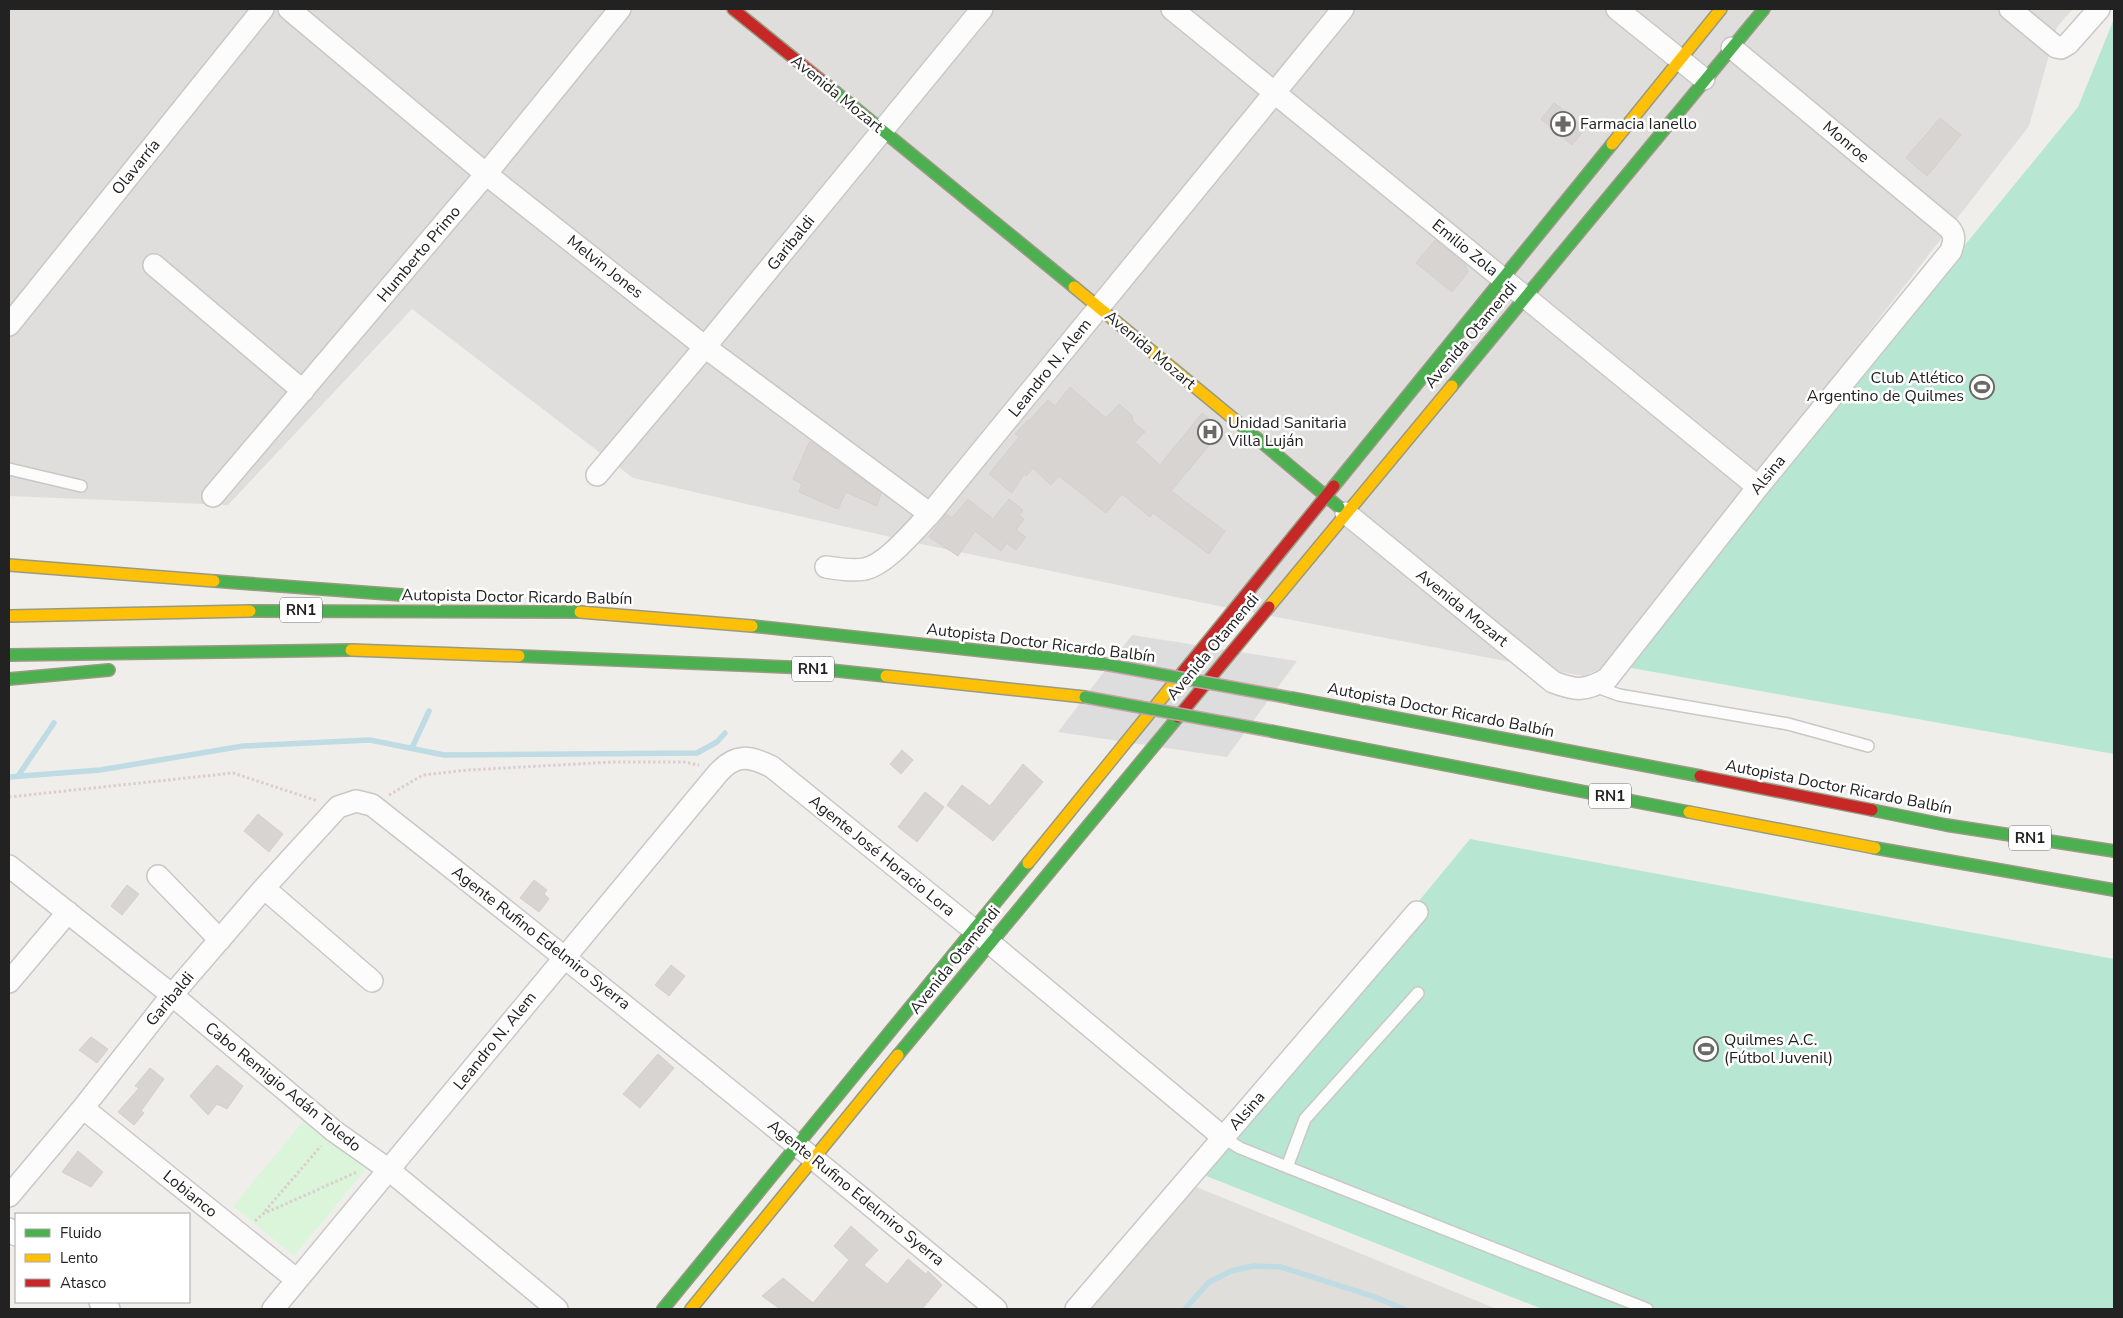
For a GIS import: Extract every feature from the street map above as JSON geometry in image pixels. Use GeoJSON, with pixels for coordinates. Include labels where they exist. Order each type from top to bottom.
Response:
{"type":"FeatureCollection","features":[{"type":"Feature","properties":{"kind":"main road","name":"Avenida Mozart"},"geometry":{"type":"LineString","coordinates":[[733,9],[1100,308],[1346,513]]}},
{"type":"Feature","properties":{"kind":"main road","name":"Avenida Otamendi"},"geometry":{"type":"LineString","coordinates":[[691,1309],[806,1152],[982,936],[1326,496],[1721,9]]}},
{"type":"Feature","properties":{"kind":"main road","name":"Avenida Otamendi"},"geometry":{"type":"LineString","coordinates":[[663,1309],[806,1152],[982,936],[1346,513],[1524,296],[1764,9]]}},
{"type":"Feature","properties":{"kind":"main road"},"geometry":{"type":"LineString","coordinates":[[9,565],[414,596]]}},
{"type":"Feature","properties":{"kind":"main road"},"geometry":{"type":"LineString","coordinates":[[464,600],[592,612]]}},
{"type":"Feature","properties":{"kind":"main road","name":"Autopista Doctor Ricardo Balbín"},"geometry":{"type":"LineString","coordinates":[[9,616],[305,610],[592,612],[814,632],[1104,664],[1783,792],[1946,825],[2114,851]]}},
{"type":"Feature","properties":{"kind":"main road"},"geometry":{"type":"LineString","coordinates":[[166,664],[334,649]]}},
{"type":"Feature","properties":{"kind":"main road","name":"RN1"},"geometry":{"type":"LineString","coordinates":[[9,655],[334,649],[810,668],[1084,697],[1948,862],[2114,890]]}},
{"type":"Feature","properties":{"kind":"main road"},"geometry":{"type":"LineString","coordinates":[[9,679],[117,669]]}},
{"type":"Feature","properties":{"kind":"street","name":"Olavarría"},"geometry":{"type":"LineString","coordinates":[[9,325],[263,9]]}},
{"type":"Feature","properties":{"kind":"street","name":"Melvin Jones"},"geometry":{"type":"LineString","coordinates":[[289,9],[486,174],[705,347],[930,514]]}},
{"type":"Feature","properties":{"kind":"street","name":"Humberto Primo"},"geometry":{"type":"LineString","coordinates":[[213,496],[304,391],[486,174],[620,9]]}},
{"type":"Feature","properties":{"kind":"street","name":"Garibaldi"},"geometry":{"type":"LineString","coordinates":[[597,475],[705,347],[982,9]]}},
{"type":"Feature","properties":{"kind":"street","name":"Emilio Zola"},"geometry":{"type":"LineString","coordinates":[[1172,9],[1758,487]]}},
{"type":"Feature","properties":{"kind":"street","name":"Leandro N. Alem"},"geometry":{"type":"LineString","coordinates":[[826,567],[845,570],[866,569],[888,556],[930,514],[1343,9]]}},
{"type":"Feature","properties":{"kind":"street"},"geometry":{"type":"LineString","coordinates":[[1617,9],[1704,79]]}},
{"type":"Feature","properties":{"kind":"street"},"geometry":{"type":"LineString","coordinates":[[2010,9],[2061,48],[2068,44],[2099,9]]}},
{"type":"Feature","properties":{"kind":"street","name":"Monroe"},"geometry":{"type":"LineString","coordinates":[[1732,48],[1950,228],[1955,241]]}},
{"type":"Feature","properties":{"kind":"street","name":"Alsina"},"geometry":{"type":"LineString","coordinates":[[1594,686],[1607,679],[1758,487],[1951,251],[1955,241]]}},
{"type":"Feature","properties":{"kind":"street"},"geometry":{"type":"LineString","coordinates":[[154,265],[304,391]]}},
{"type":"Feature","properties":{"kind":"street","name":"Avenida Mozart"},"geometry":{"type":"LineString","coordinates":[[1346,513],[1553,682],[1569,688],[1590,688],[1594,686]]}},
{"type":"Feature","properties":{"kind":"street","name":"Agente José Horacio Lora"},"geometry":{"type":"LineString","coordinates":[[718,773],[726,764],[738,758],[756,759],[772,767],[982,936],[1224,1138]]}},
{"type":"Feature","properties":{"kind":"street","name":"Leandro N. Alem"},"geometry":{"type":"LineString","coordinates":[[273,1309],[384,1166],[565,956],[718,773]]}},
{"type":"Feature","properties":{"kind":"street"},"geometry":{"type":"LineString","coordinates":[[338,807],[356,801],[372,805]]}},
{"type":"Feature","properties":{"kind":"street","name":"Agente Rufino Edelmiro Syerra"},"geometry":{"type":"LineString","coordinates":[[372,805],[565,956],[996,1309]]}},
{"type":"Feature","properties":{"kind":"street","name":"Garibaldi"},"geometry":{"type":"LineString","coordinates":[[9,1196],[83,1108],[172,995],[264,888],[338,807]]}},
{"type":"Feature","properties":{"kind":"street","name":"Cabo Remigio Adán Toledo"},"geometry":{"type":"LineString","coordinates":[[9,866],[172,995],[334,1131],[384,1166],[557,1309]]}},
{"type":"Feature","properties":{"kind":"street"},"geometry":{"type":"LineString","coordinates":[[158,876],[220,940]]}},
{"type":"Feature","properties":{"kind":"street"},"geometry":{"type":"LineString","coordinates":[[264,888],[372,981]]}},
{"type":"Feature","properties":{"kind":"street"},"geometry":{"type":"LineString","coordinates":[[9,982],[68,912]]}},
{"type":"Feature","properties":{"kind":"street","name":"Alsina"},"geometry":{"type":"LineString","coordinates":[[1076,1309],[1417,912]]}},
{"type":"Feature","properties":{"kind":"street","name":"Lobianco"},"geometry":{"type":"LineString","coordinates":[[83,1108],[297,1280]]}},
{"type":"Feature","properties":{"kind":"lane"},"geometry":{"type":"LineString","coordinates":[[9,469],[81,486]]}},
{"type":"Feature","properties":{"kind":"lane"},"geometry":{"type":"LineString","coordinates":[[1594,686],[1619,695],[1788,724],[1868,746]]}},
{"type":"Feature","properties":{"kind":"lane"},"geometry":{"type":"LineString","coordinates":[[1287,1167],[1305,1119],[1418,993]]}},
{"type":"Feature","properties":{"kind":"lane"},"geometry":{"type":"LineString","coordinates":[[1224,1138],[1240,1148],[1647,1309]]}},
{"type":"Feature","properties":{"kind":"path"},"geometry":{"type":"LineString","coordinates":[[372,805],[423,776],[468,770],[612,762],[685,762],[718,773]]}},
{"type":"Feature","properties":{"kind":"path"},"geometry":{"type":"LineString","coordinates":[[9,797],[234,773],[338,807]]}},
{"type":"Feature","properties":{"kind":"path"},"geometry":{"type":"LineString","coordinates":[[242,1235],[263,1214],[334,1131]]}},
{"type":"Feature","properties":{"kind":"path"},"geometry":{"type":"LineString","coordinates":[[263,1214],[384,1166]]}},
{"type":"Feature","properties":{"kind":"shaded area"},"geometry":{"type":"Polygon","coordinates":[[[9,9],[2073,9],[2057,27],[2029,126],[1765,465],[1600,669],[1583,676],[1209,604],[921,544],[633,478],[412,309],[228,505],[9,496],[9,9]]]}},
{"type":"Feature","properties":{"kind":"shaded area"},"geometry":{"type":"Polygon","coordinates":[[[1194,1186],[1497,1309],[1092,1309],[1194,1186]]]}},
{"type":"Feature","properties":{"kind":"green space","name":"Club Atlético Argentino de Quilmes"},"geometry":{"type":"Polygon","coordinates":[[[2114,19],[2114,754],[1620,666],[2078,107],[2114,19]]]}},
{"type":"Feature","properties":{"kind":"green space","name":"Quilmes A.C. (Fútbol Juvenil)"},"geometry":{"type":"Polygon","coordinates":[[[1470,839],[2114,959],[2114,1309],[1542,1309],[1196,1172],[1470,839]]]}},
{"type":"Feature","properties":{"kind":"green space"},"geometry":{"type":"Polygon","coordinates":[[[306,1118],[367,1168],[294,1256],[233,1206],[306,1118]]]}},
{"type":"Feature","properties":{"kind":"pier"},"geometry":{"type":"Polygon","coordinates":[[[1132,635],[1297,661],[1227,757],[1058,732],[1132,635]]]}},
{"type":"Feature","properties":{"kind":"building","name":"Farmacia Ianello"},"geometry":{"type":"Polygon","coordinates":[[[1554,103],[1586,128],[1572,145],[1541,119],[1554,103]]]}},
{"type":"Feature","properties":{"kind":"building"},"geometry":{"type":"Polygon","coordinates":[[[1940,118],[1961,135],[1927,176],[1906,158],[1940,118]]]}},
{"type":"Feature","properties":{"kind":"building"},"geometry":{"type":"Polygon","coordinates":[[[1435,240],[1465,264],[1468,272],[1452,292],[1416,263],[1435,240]]]}},
{"type":"Feature","properties":{"kind":"building"},"geometry":{"type":"Polygon","coordinates":[[[1070,387],[1106,418],[1119,404],[1132,415],[1133,422],[1145,432],[1135,442],[1160,465],[1202,413],[1222,430],[1171,491],[1225,531],[1209,554],[1153,513],[1150,517],[1122,494],[1106,513],[1059,476],[1051,485],[1033,468],[1026,476],[1024,474],[1012,493],[989,474],[1019,437],[1015,434],[1028,420],[1048,400],[1055,406],[1070,387]]]}},
{"type":"Feature","properties":{"kind":"building"},"geometry":{"type":"Polygon","coordinates":[[[810,441],[881,493],[877,506],[846,492],[838,509],[799,492],[802,484],[793,479],[810,441]]]}},
{"type":"Feature","properties":{"kind":"building"},"geometry":{"type":"Polygon","coordinates":[[[968,499],[993,519],[1009,499],[1023,510],[1019,515],[1024,519],[1016,530],[1026,537],[1016,550],[1007,543],[1001,551],[975,531],[958,556],[929,537],[946,514],[952,518],[968,499]]]}},
{"type":"Feature","properties":{"kind":"building"},"geometry":{"type":"Polygon","coordinates":[[[902,750],[913,760],[901,774],[890,764],[902,750]]]}},
{"type":"Feature","properties":{"kind":"building"},"geometry":{"type":"Polygon","coordinates":[[[1023,764],[1043,782],[993,841],[947,805],[962,785],[990,806],[1023,764]]]}},
{"type":"Feature","properties":{"kind":"building"},"geometry":{"type":"Polygon","coordinates":[[[925,792],[944,807],[917,842],[898,827],[925,792]]]}},
{"type":"Feature","properties":{"kind":"building"},"geometry":{"type":"Polygon","coordinates":[[[258,814],[283,834],[269,852],[244,831],[258,814]]]}},
{"type":"Feature","properties":{"kind":"building"},"geometry":{"type":"Polygon","coordinates":[[[534,880],[547,890],[544,894],[549,899],[539,912],[520,898],[534,880]]]}},
{"type":"Feature","properties":{"kind":"building"},"geometry":{"type":"Polygon","coordinates":[[[127,885],[139,894],[122,915],[111,906],[127,885]]]}},
{"type":"Feature","properties":{"kind":"building"},"geometry":{"type":"Polygon","coordinates":[[[671,965],[685,976],[669,996],[655,985],[671,965]]]}},
{"type":"Feature","properties":{"kind":"building"},"geometry":{"type":"Polygon","coordinates":[[[91,1037],[108,1049],[97,1063],[79,1050],[91,1037]]]}},
{"type":"Feature","properties":{"kind":"building"},"geometry":{"type":"Polygon","coordinates":[[[658,1054],[674,1068],[640,1108],[623,1094],[658,1054]]]}},
{"type":"Feature","properties":{"kind":"building"},"geometry":{"type":"Polygon","coordinates":[[[217,1065],[243,1086],[227,1109],[217,1104],[208,1115],[190,1096],[217,1065]]]}},
{"type":"Feature","properties":{"kind":"building"},"geometry":{"type":"Polygon","coordinates":[[[150,1068],[164,1079],[141,1111],[144,1113],[134,1125],[118,1112],[139,1088],[135,1086],[150,1068]]]}},
{"type":"Feature","properties":{"kind":"building"},"geometry":{"type":"Polygon","coordinates":[[[78,1151],[103,1172],[91,1187],[62,1172],[78,1151]]]}},
{"type":"Feature","properties":{"kind":"building"},"geometry":{"type":"Polygon","coordinates":[[[851,1226],[878,1250],[864,1265],[887,1284],[908,1259],[926,1274],[928,1271],[942,1285],[922,1309],[780,1309],[762,1296],[783,1278],[813,1303],[849,1260],[834,1246],[851,1226]]]}},
{"type":"Feature","properties":{"kind":"waterway"},"geometry":{"type":"LineString","coordinates":[[412,748],[429,711]]}},
{"type":"Feature","properties":{"kind":"waterway"},"geometry":{"type":"LineString","coordinates":[[18,776],[54,723]]}},
{"type":"Feature","properties":{"kind":"waterway"},"geometry":{"type":"LineString","coordinates":[[9,777],[100,770],[243,746],[370,740],[444,755],[697,753],[717,742],[725,733]]}},
{"type":"Feature","properties":{"kind":"waterway"},"geometry":{"type":"LineString","coordinates":[[1185,1309],[1209,1282],[1231,1271],[1253,1266],[1281,1267],[1372,1296],[1404,1309]]}},
{"type":"Feature","properties":{"kind":"traffic: fast"},"geometry":{"type":"LineString","coordinates":[[1452,386],[1764,9]]}},
{"type":"Feature","properties":{"kind":"traffic: fast"},"geometry":{"type":"LineString","coordinates":[[822,81],[1074,287]]}},
{"type":"Feature","properties":{"kind":"traffic: fast"},"geometry":{"type":"LineString","coordinates":[[1334,486],[1612,144]]}},
{"type":"Feature","properties":{"kind":"traffic: fast"},"geometry":{"type":"LineString","coordinates":[[1235,420],[1339,507]]}},
{"type":"Feature","properties":{"kind":"traffic: fast"},"geometry":{"type":"LineString","coordinates":[[214,581],[402,595]]}},
{"type":"Feature","properties":{"kind":"traffic: fast"},"geometry":{"type":"LineString","coordinates":[[250,611],[580,612]]}},
{"type":"Feature","properties":{"kind":"traffic: fast"},"geometry":{"type":"LineString","coordinates":[[752,626],[1104,664]]}},
{"type":"Feature","properties":{"kind":"traffic: fast"},"geometry":{"type":"LineString","coordinates":[[9,655],[351,650]]}},
{"type":"Feature","properties":{"kind":"traffic: fast"},"geometry":{"type":"LineString","coordinates":[[519,656],[810,668],[886,676]]}},
{"type":"Feature","properties":{"kind":"traffic: fast"},"geometry":{"type":"LineString","coordinates":[[1104,664],[1291,698]]}},
{"type":"Feature","properties":{"kind":"traffic: fast"},"geometry":{"type":"LineString","coordinates":[[9,679],[109,670]]}},
{"type":"Feature","properties":{"kind":"traffic: fast"},"geometry":{"type":"LineString","coordinates":[[1085,697],[1271,731]]}},
{"type":"Feature","properties":{"kind":"traffic: fast"},"geometry":{"type":"LineString","coordinates":[[1291,698],[1700,776]]}},
{"type":"Feature","properties":{"kind":"traffic: fast"},"geometry":{"type":"LineString","coordinates":[[898,1055],[1178,717]]}},
{"type":"Feature","properties":{"kind":"traffic: fast"},"geometry":{"type":"LineString","coordinates":[[1271,731],[1689,812]]}},
{"type":"Feature","properties":{"kind":"traffic: fast"},"geometry":{"type":"LineString","coordinates":[[1872,810],[1946,825],[2114,851]]}},
{"type":"Feature","properties":{"kind":"traffic: fast"},"geometry":{"type":"LineString","coordinates":[[1875,848],[2114,890]]}},
{"type":"Feature","properties":{"kind":"traffic: fast"},"geometry":{"type":"LineString","coordinates":[[663,1309],[1028,863]]}},
{"type":"Feature","properties":{"kind":"traffic: slow"},"geometry":{"type":"LineString","coordinates":[[1612,144],[1721,9]]}},
{"type":"Feature","properties":{"kind":"traffic: slow"},"geometry":{"type":"LineString","coordinates":[[1074,287],[1235,420]]}},
{"type":"Feature","properties":{"kind":"traffic: slow"},"geometry":{"type":"LineString","coordinates":[[1269,607],[1452,386]]}},
{"type":"Feature","properties":{"kind":"traffic: slow"},"geometry":{"type":"LineString","coordinates":[[9,565],[214,581]]}},
{"type":"Feature","properties":{"kind":"traffic: slow"},"geometry":{"type":"LineString","coordinates":[[9,616],[250,611]]}},
{"type":"Feature","properties":{"kind":"traffic: slow"},"geometry":{"type":"LineString","coordinates":[[580,612],[752,626]]}},
{"type":"Feature","properties":{"kind":"traffic: slow"},"geometry":{"type":"LineString","coordinates":[[351,650],[519,656]]}},
{"type":"Feature","properties":{"kind":"traffic: slow"},"geometry":{"type":"LineString","coordinates":[[1028,863],[1183,672]]}},
{"type":"Feature","properties":{"kind":"traffic: slow"},"geometry":{"type":"LineString","coordinates":[[886,676],[1085,697]]}},
{"type":"Feature","properties":{"kind":"traffic: slow"},"geometry":{"type":"LineString","coordinates":[[1689,812],[1875,848]]}},
{"type":"Feature","properties":{"kind":"traffic: slow"},"geometry":{"type":"LineString","coordinates":[[691,1309],[898,1055]]}},
{"type":"Feature","properties":{"kind":"traffic: jam"},"geometry":{"type":"LineString","coordinates":[[733,9],[822,81]]}},
{"type":"Feature","properties":{"kind":"traffic: jam"},"geometry":{"type":"LineString","coordinates":[[1183,672],[1334,486]]}},
{"type":"Feature","properties":{"kind":"traffic: jam"},"geometry":{"type":"LineString","coordinates":[[1178,717],[1269,607]]}},
{"type":"Feature","properties":{"kind":"traffic: jam"},"geometry":{"type":"LineString","coordinates":[[1700,776],[1872,810]]}},
{"type":"Feature","properties":{"kind":"place","name":"Farmacia Ianello"},"geometry":{"type":"Point","coordinates":[1563,124]}},
{"type":"Feature","properties":{"kind":"place","name":"Club Atlético Argentino de Quilmes"},"geometry":{"type":"Point","coordinates":[1982,387]}},
{"type":"Feature","properties":{"kind":"place","name":"Unidad Sanitaria Villa Luján"},"geometry":{"type":"Point","coordinates":[1210,432]}},
{"type":"Feature","properties":{"kind":"place","name":"Quilmes A.C. (Fútbol Juvenil)"},"geometry":{"type":"Point","coordinates":[1706,1049]}}]}
